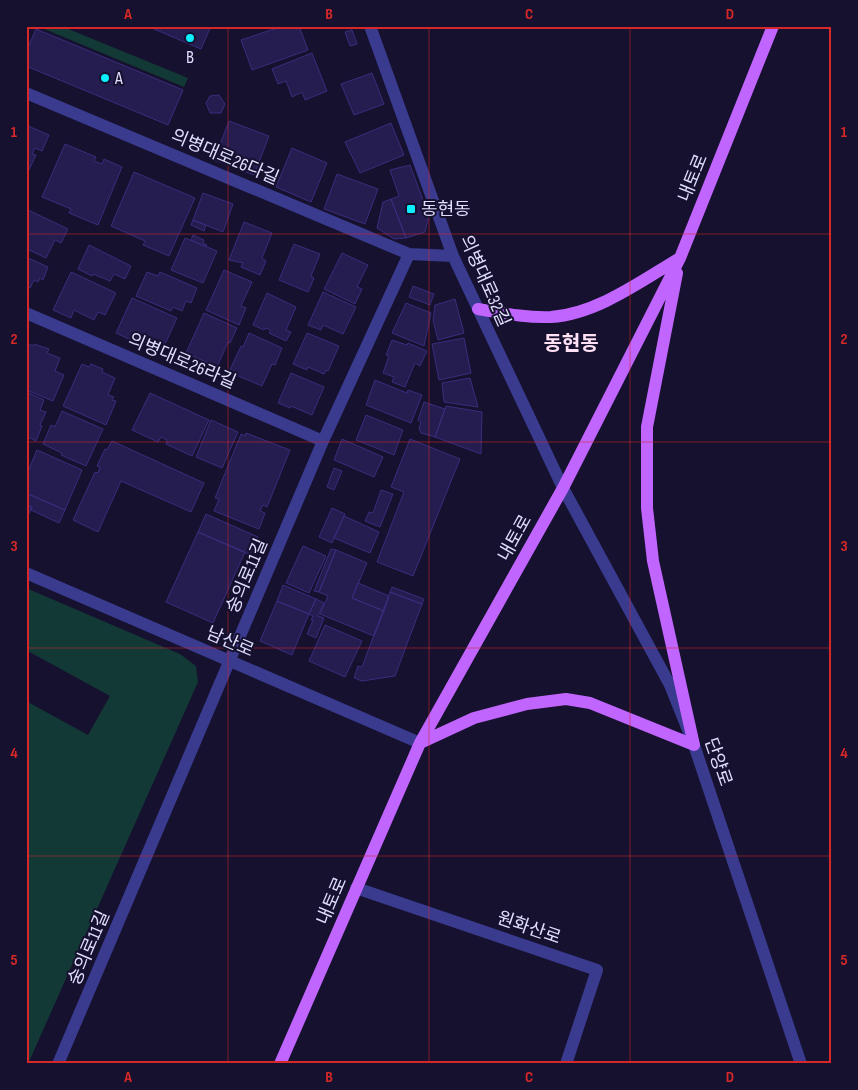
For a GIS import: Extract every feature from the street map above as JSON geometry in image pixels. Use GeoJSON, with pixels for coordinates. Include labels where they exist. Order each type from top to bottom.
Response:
{"type":"FeatureCollection","features":[{"type":"Feature","properties":{"kind":"main road","name":"내토로"},"geometry":{"type":"LineString","coordinates":[[280,1064],[420,743],[563,488],[680,258],[773,26]]}},
{"type":"Feature","properties":{"kind":"main road"},"geometry":{"type":"LineString","coordinates":[[478,309],[532,317],[567,315],[595,307],[680,258]]}},
{"type":"Feature","properties":{"kind":"main road"},"geometry":{"type":"LineString","coordinates":[[680,258],[647,427],[647,508],[652,560],[694,745]]}},
{"type":"Feature","properties":{"kind":"main road"},"geometry":{"type":"LineString","coordinates":[[420,743],[474,718],[527,704],[566,699],[590,703],[694,745]]}},
{"type":"Feature","properties":{"kind":"street","name":"의병대로32길"},"geometry":{"type":"LineString","coordinates":[[370,26],[453,256],[563,488]]}},
{"type":"Feature","properties":{"kind":"street","name":"의병대로26다길"},"geometry":{"type":"LineString","coordinates":[[26,93],[409,254]]}},
{"type":"Feature","properties":{"kind":"street"},"geometry":{"type":"LineString","coordinates":[[409,254],[453,256]]}},
{"type":"Feature","properties":{"kind":"street","name":"숭의로11길"},"geometry":{"type":"LineString","coordinates":[[58,1064],[323,441],[409,254]]}},
{"type":"Feature","properties":{"kind":"street","name":"의병대로26라길"},"geometry":{"type":"LineString","coordinates":[[26,313],[323,441]]}},
{"type":"Feature","properties":{"kind":"street","name":"단양로"},"geometry":{"type":"LineString","coordinates":[[563,488],[670,685],[694,745],[801,1064]]}},
{"type":"Feature","properties":{"kind":"street","name":"남산로"},"geometry":{"type":"LineString","coordinates":[[26,573],[420,743]]}},
{"type":"Feature","properties":{"kind":"street","name":"원화산로"},"geometry":{"type":"LineString","coordinates":[[356,888],[597,970],[566,1064]]}},
{"type":"Feature","properties":{"kind":"green space"},"geometry":{"type":"Polygon","coordinates":[[[37,26],[61,26],[188,78],[184,87],[37,26]]]}},
{"type":"Feature","properties":{"kind":"green space"},"geometry":{"type":"Polygon","coordinates":[[[26,588],[180,654],[196,666],[198,682],[28,1064],[26,1064],[26,701],[88,735],[110,696],[26,650],[26,588]]]}},
{"type":"Feature","properties":{"kind":"building","name":"B"},"geometry":{"type":"Polygon","coordinates":[[[147,26],[211,26],[201,49],[147,26]]]}},
{"type":"Feature","properties":{"kind":"building"},"geometry":{"type":"Polygon","coordinates":[[[283,26],[299,26],[308,50],[252,70],[241,40],[283,26]]]}},
{"type":"Feature","properties":{"kind":"building","name":"A"},"geometry":{"type":"Polygon","coordinates":[[[36,29],[183,90],[168,125],[26,66],[26,52],[36,29]]]}},
{"type":"Feature","properties":{"kind":"building"},"geometry":{"type":"Polygon","coordinates":[[[352,30],[357,44],[350,46],[345,32],[352,30]]]}},
{"type":"Feature","properties":{"kind":"building"},"geometry":{"type":"Polygon","coordinates":[[[312,53],[327,91],[305,100],[302,92],[292,97],[286,81],[278,84],[272,69],[312,53]]]}},
{"type":"Feature","properties":{"kind":"building"},"geometry":{"type":"Polygon","coordinates":[[[372,73],[384,104],[354,115],[341,84],[372,73]]]}},
{"type":"Feature","properties":{"kind":"building"},"geometry":{"type":"Polygon","coordinates":[[[219,95],[225,104],[221,113],[210,113],[206,103],[210,96],[219,95]]]}},
{"type":"Feature","properties":{"kind":"building"},"geometry":{"type":"Polygon","coordinates":[[[229,121],[269,136],[254,175],[214,160],[229,121]]]}},
{"type":"Feature","properties":{"kind":"building"},"geometry":{"type":"Polygon","coordinates":[[[391,123],[404,155],[360,173],[345,142],[391,123]]]}},
{"type":"Feature","properties":{"kind":"building"},"geometry":{"type":"Polygon","coordinates":[[[26,125],[49,135],[42,151],[35,148],[32,154],[36,155],[26,176],[26,125]]]}},
{"type":"Feature","properties":{"kind":"building"},"geometry":{"type":"Polygon","coordinates":[[[65,144],[96,157],[94,161],[102,164],[104,159],[122,167],[98,225],[69,213],[71,209],[42,197],[65,144]]]}},
{"type":"Feature","properties":{"kind":"building"},"geometry":{"type":"Polygon","coordinates":[[[292,148],[327,163],[311,202],[276,187],[292,148]]]}},
{"type":"Feature","properties":{"kind":"building"},"geometry":{"type":"Polygon","coordinates":[[[410,165],[429,216],[425,232],[406,238],[391,199],[399,196],[390,170],[410,165]]]}},
{"type":"Feature","properties":{"kind":"building"},"geometry":{"type":"Polygon","coordinates":[[[134,172],[195,198],[169,256],[143,245],[145,241],[111,226],[134,172]]]}},
{"type":"Feature","properties":{"kind":"building"},"geometry":{"type":"Polygon","coordinates":[[[337,174],[378,189],[365,224],[324,209],[337,174]]]}},
{"type":"Feature","properties":{"kind":"building"},"geometry":{"type":"Polygon","coordinates":[[[203,193],[233,204],[223,232],[193,220],[203,193]]]}},
{"type":"Feature","properties":{"kind":"building"},"geometry":{"type":"Polygon","coordinates":[[[391,199],[406,238],[394,239],[377,228],[383,202],[391,199]]]}},
{"type":"Feature","properties":{"kind":"building"},"geometry":{"type":"Polygon","coordinates":[[[26,209],[68,229],[61,243],[55,240],[46,258],[27,249],[26,251],[26,209]]]}},
{"type":"Feature","properties":{"kind":"building"},"geometry":{"type":"Polygon","coordinates":[[[193,220],[206,225],[204,231],[191,225],[193,220]]]}},
{"type":"Feature","properties":{"kind":"building"},"geometry":{"type":"Polygon","coordinates":[[[244,222],[272,233],[262,258],[266,261],[260,275],[241,267],[243,263],[229,260],[244,222]]]}},
{"type":"Feature","properties":{"kind":"building"},"geometry":{"type":"Polygon","coordinates":[[[193,235],[204,240],[203,243],[207,245],[206,247],[191,240],[193,235]]]}},
{"type":"Feature","properties":{"kind":"building"},"geometry":{"type":"Polygon","coordinates":[[[185,238],[217,251],[203,283],[171,270],[185,238]]]}},
{"type":"Feature","properties":{"kind":"building"},"geometry":{"type":"Polygon","coordinates":[[[294,244],[320,254],[311,276],[314,278],[308,292],[279,280],[294,244]]]}},
{"type":"Feature","properties":{"kind":"building"},"geometry":{"type":"Polygon","coordinates":[[[89,245],[131,266],[125,279],[114,274],[110,281],[93,274],[92,276],[78,269],[89,245]]]}},
{"type":"Feature","properties":{"kind":"building"},"geometry":{"type":"Polygon","coordinates":[[[342,253],[368,265],[357,287],[362,289],[355,304],[324,289],[342,253]]]}},
{"type":"Feature","properties":{"kind":"building"},"geometry":{"type":"Polygon","coordinates":[[[26,257],[48,267],[43,280],[40,278],[38,282],[34,280],[30,288],[26,286],[26,257]]]}},
{"type":"Feature","properties":{"kind":"building"},"geometry":{"type":"Polygon","coordinates":[[[224,270],[252,282],[241,306],[246,308],[239,325],[206,310],[224,270]]]}},
{"type":"Feature","properties":{"kind":"building"},"geometry":{"type":"Polygon","coordinates":[[[71,272],[116,293],[105,315],[98,312],[94,320],[74,310],[71,318],[53,310],[71,272]]]}},
{"type":"Feature","properties":{"kind":"building"},"geometry":{"type":"Polygon","coordinates":[[[147,272],[158,276],[160,272],[197,288],[191,303],[186,301],[182,311],[173,307],[171,311],[136,296],[147,272]]]}},
{"type":"Feature","properties":{"kind":"building"},"geometry":{"type":"Polygon","coordinates":[[[413,286],[434,294],[430,305],[409,297],[413,286]]]}},
{"type":"Feature","properties":{"kind":"building"},"geometry":{"type":"Polygon","coordinates":[[[323,292],[356,307],[343,334],[323,325],[321,330],[308,325],[323,292]]]}},
{"type":"Feature","properties":{"kind":"building"},"geometry":{"type":"Polygon","coordinates":[[[267,293],[296,307],[286,330],[291,332],[286,341],[269,333],[271,330],[265,328],[264,330],[253,325],[267,293]]]}},
{"type":"Feature","properties":{"kind":"building"},"geometry":{"type":"Polygon","coordinates":[[[132,298],[177,318],[165,344],[156,340],[153,346],[135,337],[133,341],[116,333],[132,298]]]}},
{"type":"Feature","properties":{"kind":"building"},"geometry":{"type":"Polygon","coordinates":[[[455,299],[464,333],[438,340],[433,320],[435,305],[455,299]]]}},
{"type":"Feature","properties":{"kind":"building"},"geometry":{"type":"Polygon","coordinates":[[[406,303],[431,313],[424,346],[392,333],[406,303]]]}},
{"type":"Feature","properties":{"kind":"building"},"geometry":{"type":"Polygon","coordinates":[[[204,313],[237,328],[230,343],[228,342],[217,367],[186,353],[204,313]]]}},
{"type":"Feature","properties":{"kind":"building"},"geometry":{"type":"Polygon","coordinates":[[[249,333],[282,348],[275,365],[272,364],[262,386],[229,372],[249,333]]]}},
{"type":"Feature","properties":{"kind":"building"},"geometry":{"type":"Polygon","coordinates":[[[307,333],[339,346],[328,371],[326,370],[324,374],[308,367],[307,370],[293,364],[307,333]]]}},
{"type":"Feature","properties":{"kind":"building"},"geometry":{"type":"Polygon","coordinates":[[[464,338],[471,373],[439,380],[432,344],[464,338]]]}},
{"type":"Feature","properties":{"kind":"building"},"geometry":{"type":"Polygon","coordinates":[[[392,340],[407,345],[408,343],[427,351],[420,366],[415,363],[405,387],[392,382],[394,377],[383,373],[389,356],[386,355],[392,340]]]}},
{"type":"Feature","properties":{"kind":"building"},"geometry":{"type":"Polygon","coordinates":[[[26,343],[49,349],[47,353],[60,358],[55,371],[64,375],[53,401],[26,390],[26,343]]]}},
{"type":"Feature","properties":{"kind":"building"},"geometry":{"type":"Polygon","coordinates":[[[82,364],[89,367],[91,364],[103,369],[102,372],[115,378],[108,395],[114,397],[112,400],[116,401],[106,425],[63,406],[82,364]]]}},
{"type":"Feature","properties":{"kind":"building"},"geometry":{"type":"Polygon","coordinates":[[[291,373],[324,387],[312,415],[278,403],[291,373]]]}},
{"type":"Feature","properties":{"kind":"building"},"geometry":{"type":"Polygon","coordinates":[[[470,378],[478,407],[444,402],[442,383],[470,378]]]}},
{"type":"Feature","properties":{"kind":"building"},"geometry":{"type":"Polygon","coordinates":[[[375,380],[407,393],[408,390],[422,395],[411,423],[366,405],[375,380]]]}},
{"type":"Feature","properties":{"kind":"building"},"geometry":{"type":"Polygon","coordinates":[[[26,392],[44,400],[40,410],[46,412],[36,441],[26,436],[26,392]]]}},
{"type":"Feature","properties":{"kind":"building"},"geometry":{"type":"Polygon","coordinates":[[[150,393],[209,420],[192,456],[166,444],[167,440],[161,437],[158,442],[132,430],[150,393]]]}},
{"type":"Feature","properties":{"kind":"building"},"geometry":{"type":"Polygon","coordinates":[[[424,402],[445,409],[435,437],[421,433],[419,428],[421,422],[418,420],[424,402]]]}},
{"type":"Feature","properties":{"kind":"building"},"geometry":{"type":"Polygon","coordinates":[[[446,406],[482,412],[481,454],[435,437],[446,406]]]}},
{"type":"Feature","properties":{"kind":"building"},"geometry":{"type":"Polygon","coordinates":[[[62,411],[103,429],[86,466],[61,455],[62,453],[43,444],[51,425],[55,427],[62,411]]]}},
{"type":"Feature","properties":{"kind":"building"},"geometry":{"type":"Polygon","coordinates":[[[366,415],[403,430],[394,455],[356,440],[366,415]]]}},
{"type":"Feature","properties":{"kind":"building"},"geometry":{"type":"Polygon","coordinates":[[[211,420],[238,432],[222,468],[196,457],[211,420]]]}},
{"type":"Feature","properties":{"kind":"building"},"geometry":{"type":"Polygon","coordinates":[[[246,433],[290,450],[267,507],[263,505],[260,511],[265,513],[259,529],[214,511],[219,499],[215,498],[241,434],[245,436],[246,433]]]}},
{"type":"Feature","properties":{"kind":"building"},"geometry":{"type":"Polygon","coordinates":[[[342,439],[383,457],[374,477],[334,460],[342,439]]]}},
{"type":"Feature","properties":{"kind":"building"},"geometry":{"type":"Polygon","coordinates":[[[410,439],[460,459],[413,576],[377,562],[404,492],[391,487],[410,439]]]}},
{"type":"Feature","properties":{"kind":"building"},"geometry":{"type":"Polygon","coordinates":[[[112,441],[204,483],[191,512],[121,481],[98,532],[73,520],[95,472],[98,473],[100,467],[97,466],[105,449],[107,450],[112,441]]]}},
{"type":"Feature","properties":{"kind":"building"},"geometry":{"type":"Polygon","coordinates":[[[37,450],[82,470],[65,510],[26,493],[26,476],[37,450]]]}},
{"type":"Feature","properties":{"kind":"building"},"geometry":{"type":"Polygon","coordinates":[[[334,468],[342,471],[334,490],[327,487],[334,468]]]}},
{"type":"Feature","properties":{"kind":"building"},"geometry":{"type":"Polygon","coordinates":[[[381,490],[393,494],[380,527],[365,521],[369,512],[373,513],[381,490]]]}},
{"type":"Feature","properties":{"kind":"building"},"geometry":{"type":"Polygon","coordinates":[[[26,493],[65,510],[59,523],[31,510],[32,507],[26,505],[26,493]]]}},
{"type":"Feature","properties":{"kind":"building"},"geometry":{"type":"Polygon","coordinates":[[[26,505],[32,507],[26,520],[26,505]]]}},
{"type":"Feature","properties":{"kind":"building"},"geometry":{"type":"Polygon","coordinates":[[[332,508],[345,514],[332,543],[319,537],[332,508]]]}},
{"type":"Feature","properties":{"kind":"building"},"geometry":{"type":"Polygon","coordinates":[[[206,514],[258,537],[250,555],[198,532],[206,514]]]}},
{"type":"Feature","properties":{"kind":"building"},"geometry":{"type":"Polygon","coordinates":[[[344,516],[379,532],[370,553],[334,538],[344,516]]]}},
{"type":"Feature","properties":{"kind":"building"},"geometry":{"type":"Polygon","coordinates":[[[198,532],[245,552],[213,623],[166,602],[198,532]]]}},
{"type":"Feature","properties":{"kind":"building"},"geometry":{"type":"Polygon","coordinates":[[[303,546],[326,556],[309,593],[286,583],[303,546]]]}},
{"type":"Feature","properties":{"kind":"building"},"geometry":{"type":"Polygon","coordinates":[[[331,549],[336,550],[319,592],[314,591],[331,549]]]}},
{"type":"Feature","properties":{"kind":"building"},"geometry":{"type":"Polygon","coordinates":[[[336,550],[367,563],[352,598],[384,611],[374,636],[320,614],[328,596],[319,592],[336,550]]]}},
{"type":"Feature","properties":{"kind":"building"},"geometry":{"type":"Polygon","coordinates":[[[358,583],[389,596],[384,611],[352,598],[358,583]]]}},
{"type":"Feature","properties":{"kind":"building"},"geometry":{"type":"Polygon","coordinates":[[[283,585],[316,599],[309,614],[277,601],[283,585]]]}},
{"type":"Feature","properties":{"kind":"building"},"geometry":{"type":"Polygon","coordinates":[[[392,587],[424,599],[422,604],[390,592],[392,587]]]}},
{"type":"Feature","properties":{"kind":"building"},"geometry":{"type":"Polygon","coordinates":[[[390,592],[422,604],[395,676],[362,681],[354,678],[358,666],[362,667],[390,592]]]}},
{"type":"Feature","properties":{"kind":"building"},"geometry":{"type":"Polygon","coordinates":[[[316,599],[324,603],[318,616],[324,618],[316,638],[307,634],[313,620],[311,620],[313,616],[309,614],[316,599]]]}},
{"type":"Feature","properties":{"kind":"building"},"geometry":{"type":"Polygon","coordinates":[[[277,601],[309,614],[292,655],[260,641],[277,601]]]}},
{"type":"Feature","properties":{"kind":"building"},"geometry":{"type":"Polygon","coordinates":[[[325,625],[362,641],[345,677],[309,661],[325,625]]]}},
{"type":"Feature","properties":{"kind":"place","name":"B"},"geometry":{"type":"Point","coordinates":[190,38]}},
{"type":"Feature","properties":{"kind":"place","name":"A"},"geometry":{"type":"Point","coordinates":[105,78]}},
{"type":"Feature","properties":{"kind":"place","name":"동현동"},"geometry":{"type":"Point","coordinates":[411,209]}},
{"type":"Feature","properties":{"kind":"district","name":"동현동"},"geometry":{"type":"Point","coordinates":[571,344]}}]}
